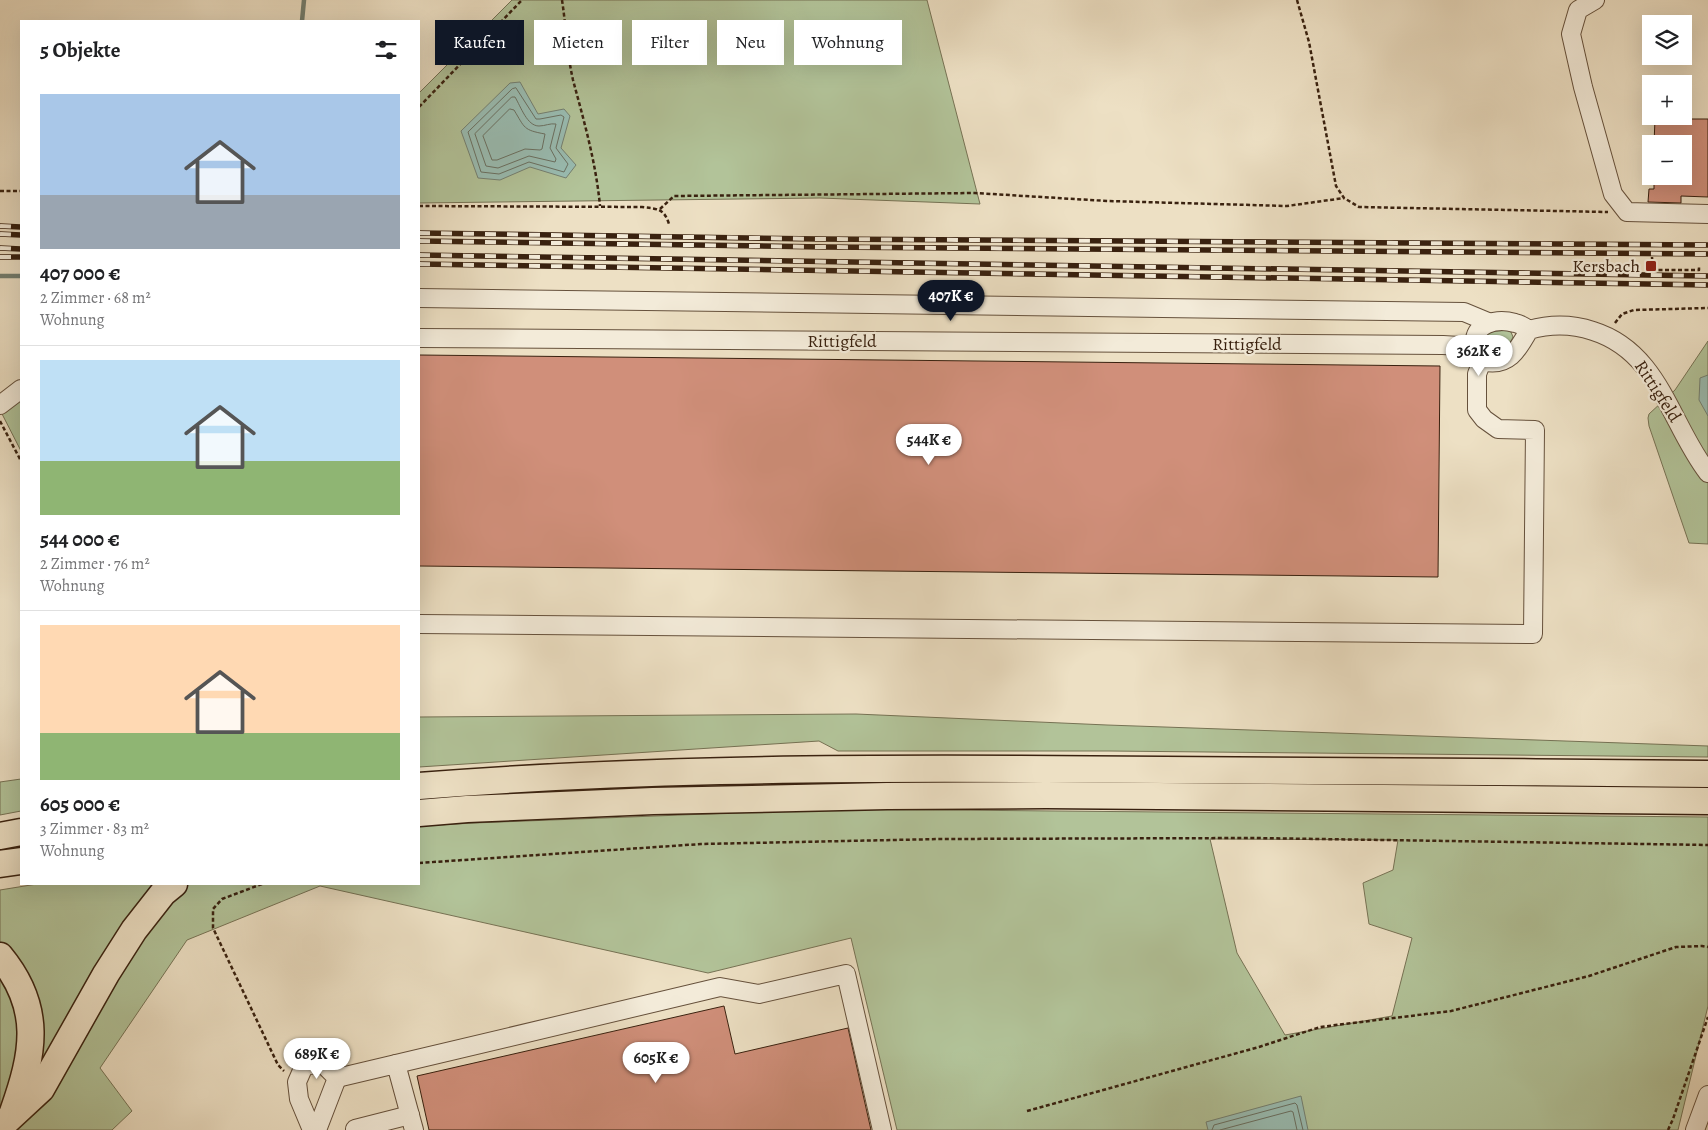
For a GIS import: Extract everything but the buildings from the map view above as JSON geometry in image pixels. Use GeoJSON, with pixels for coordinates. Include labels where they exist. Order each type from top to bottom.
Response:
{"type":"FeatureCollection","features":[{"type":"Feature","properties":{"kind":"highway"},"geometry":{"type":"LineString","coordinates":[[420,786],[475,781],[646,774],[884,768],[1708,774]]}},
{"type":"Feature","properties":{"kind":"highway"},"geometry":{"type":"LineString","coordinates":[[420,813],[466,809],[653,801],[1046,794],[1708,801]]}},
{"type":"Feature","properties":{"kind":"highway"},"geometry":{"type":"LineString","coordinates":[[0,836],[20,832]]}},
{"type":"Feature","properties":{"kind":"highway"},"geometry":{"type":"LineString","coordinates":[[0,864],[20,861]]}},
{"type":"Feature","properties":{"kind":"highway"},"geometry":{"type":"LineString","coordinates":[[6,1120],[41,1089],[106,974],[134,930],[163,893],[173,885]]}},
{"type":"Feature","properties":{"kind":"highway"},"geometry":{"type":"LineString","coordinates":[[0,956],[20,985],[29,1008],[32,1039],[24,1082],[6,1120]]}},
{"type":"Feature","properties":{"kind":"street"},"geometry":{"type":"LineString","coordinates":[[1595,0],[1578,10],[1571,34],[1585,96],[1613,194],[1626,212],[1708,214]]}},
{"type":"Feature","properties":{"kind":"street"},"geometry":{"type":"LineString","coordinates":[[420,298],[1464,312],[1488,322]]}},
{"type":"Feature","properties":{"kind":"street"},"geometry":{"type":"LineString","coordinates":[[420,624],[1533,634],[1535,430],[1498,430],[1484,419],[1477,410],[1479,354],[1476,336],[1480,328],[1488,322],[1502,320],[1517,323],[1529,330]]}},
{"type":"Feature","properties":{"kind":"street","name":"Rittigfeld"},"geometry":{"type":"LineString","coordinates":[[420,338],[1443,345],[1479,354],[1498,362],[1510,357],[1520,347],[1529,330],[1542,326],[1566,326],[1584,328],[1609,336],[1640,360],[1652,376],[1694,452],[1708,473]]}},
{"type":"Feature","properties":{"kind":"street"},"geometry":{"type":"LineString","coordinates":[[0,405],[20,390]]}},
{"type":"Feature","properties":{"kind":"street"},"geometry":{"type":"LineString","coordinates":[[337,1078],[720,987],[759,994],[846,974],[882,1130]]}},
{"type":"Feature","properties":{"kind":"street"},"geometry":{"type":"LineString","coordinates":[[312,1130],[299,1099],[296,1082],[304,1066],[322,1063],[337,1078]]}},
{"type":"Feature","properties":{"kind":"street"},"geometry":{"type":"LineString","coordinates":[[355,1129],[412,1122],[396,1064]]}},
{"type":"Feature","properties":{"kind":"street"},"geometry":{"type":"LineString","coordinates":[[317,1130],[337,1078]]}},
{"type":"Feature","properties":{"kind":"street"},"geometry":{"type":"LineString","coordinates":[[1695,1130],[1708,1095]]}},
{"type":"Feature","properties":{"kind":"path"},"geometry":{"type":"LineString","coordinates":[[420,106],[522,0]]}},
{"type":"Feature","properties":{"kind":"path"},"geometry":{"type":"LineString","coordinates":[[562,0],[573,78],[582,108],[587,140],[597,175],[600,206]]}},
{"type":"Feature","properties":{"kind":"path"},"geometry":{"type":"LineString","coordinates":[[1297,0],[1309,42],[1336,186],[1344,198],[1359,207],[1608,212]]}},
{"type":"Feature","properties":{"kind":"path"},"geometry":{"type":"LineString","coordinates":[[0,191],[20,191]]}},
{"type":"Feature","properties":{"kind":"path"},"geometry":{"type":"LineString","coordinates":[[660,209],[674,196],[975,193],[1107,201],[1288,206],[1344,198]]}},
{"type":"Feature","properties":{"kind":"path"},"geometry":{"type":"LineString","coordinates":[[420,206],[642,207],[660,209],[666,216],[668,224]]}},
{"type":"Feature","properties":{"kind":"path"},"geometry":{"type":"LineString","coordinates":[[1652,256],[1652,269]]}},
{"type":"Feature","properties":{"kind":"path"},"geometry":{"type":"LineString","coordinates":[[1652,269],[1657,266]]}},
{"type":"Feature","properties":{"kind":"path"},"geometry":{"type":"LineString","coordinates":[[1652,269],[1699,270],[1699,266]]}},
{"type":"Feature","properties":{"kind":"path"},"geometry":{"type":"LineString","coordinates":[[1609,336],[1622,314],[1634,310],[1708,308]]}},
{"type":"Feature","properties":{"kind":"path"},"geometry":{"type":"LineString","coordinates":[[0,421],[20,459]]}},
{"type":"Feature","properties":{"kind":"path"},"geometry":{"type":"LineString","coordinates":[[420,864],[701,844],[941,838],[1253,838],[1708,844]]}},
{"type":"Feature","properties":{"kind":"path"},"geometry":{"type":"LineString","coordinates":[[259,885],[222,899],[213,910],[213,928],[278,1066],[296,1082]]}},
{"type":"Feature","properties":{"kind":"path"},"geometry":{"type":"LineString","coordinates":[[1027,1111],[1259,1047],[1320,1027],[1451,1011],[1589,976],[1676,947],[1708,947]]}},
{"type":"Feature","properties":{"kind":"path"},"geometry":{"type":"LineString","coordinates":[[1668,1130],[1708,1017]]}},
{"type":"Feature","properties":{"kind":"green space"},"geometry":{"type":"Polygon","coordinates":[[[512,0],[927,0],[980,204],[820,198],[420,203],[420,92],[447,65],[524,65],[524,20],[492,20],[512,0]]]}},
{"type":"Feature","properties":{"kind":"green space"},"geometry":{"type":"Polygon","coordinates":[[[1507,330],[1511,332],[1513,337],[1508,345],[1497,352],[1492,353],[1488,351],[1484,343],[1487,335],[1491,332],[1507,330]]]}},
{"type":"Feature","properties":{"kind":"green space"},"geometry":{"type":"Polygon","coordinates":[[[1708,341],[1708,544],[1689,543],[1649,426],[1648,418],[1649,414],[1675,390],[1708,341]]]}},
{"type":"Feature","properties":{"kind":"green space"},"geometry":{"type":"Polygon","coordinates":[[[20,391],[20,449],[0,410],[20,391]]]}},
{"type":"Feature","properties":{"kind":"green space"},"geometry":{"type":"Polygon","coordinates":[[[856,714],[1107,725],[1708,746],[1708,757],[1109,751],[838,751],[819,741],[420,767],[420,717],[856,714]]]}},
{"type":"Feature","properties":{"kind":"green space"},"geometry":{"type":"Polygon","coordinates":[[[20,779],[20,811],[0,815],[0,782],[20,779]]]}},
{"type":"Feature","properties":{"kind":"green space"},"geometry":{"type":"Polygon","coordinates":[[[837,809],[1708,817],[1708,1006],[1678,1130],[897,1130],[851,938],[708,973],[320,886],[187,940],[100,1068],[132,1111],[112,1130],[0,1130],[0,890],[31,885],[420,885],[420,826],[837,809]],[[1210,839],[1237,953],[1285,1035],[1392,1016],[1412,938],[1369,924],[1363,883],[1393,870],[1398,840],[1210,839]]]}},
{"type":"Feature","properties":{"kind":"water"},"geometry":{"type":"Polygon","coordinates":[[[520,82],[538,114],[564,109],[570,116],[561,148],[576,165],[566,178],[530,167],[500,180],[478,178],[461,131],[510,83],[520,82]]]}},
{"type":"Feature","properties":{"kind":"water"},"geometry":{"type":"Polygon","coordinates":[[[1708,375],[1708,416],[1699,400],[1700,378],[1708,375]]]}},
{"type":"Feature","properties":{"kind":"water"},"geometry":{"type":"Polygon","coordinates":[[[1301,1096],[1308,1130],[1208,1130],[1206,1122],[1301,1096]]]}},
{"type":"Feature","properties":{"kind":"waterway"},"geometry":{"type":"LineString","coordinates":[[302,20],[304,0]]}},
{"type":"Feature","properties":{"kind":"waterway"},"geometry":{"type":"LineString","coordinates":[[0,276],[20,276]]}},
{"type":"Feature","properties":{"kind":"railway"},"geometry":{"type":"LineString","coordinates":[[0,226],[20,227]]}},
{"type":"Feature","properties":{"kind":"railway"},"geometry":{"type":"LineString","coordinates":[[420,233],[819,239],[1708,245]]}},
{"type":"Feature","properties":{"kind":"railway"},"geometry":{"type":"LineString","coordinates":[[0,234],[20,235]]}},
{"type":"Feature","properties":{"kind":"railway"},"geometry":{"type":"LineString","coordinates":[[420,241],[823,247],[1708,254]]}},
{"type":"Feature","properties":{"kind":"railway"},"geometry":{"type":"LineString","coordinates":[[0,248],[20,249]]}},
{"type":"Feature","properties":{"kind":"railway"},"geometry":{"type":"LineString","coordinates":[[420,255],[1708,276]]}},
{"type":"Feature","properties":{"kind":"railway"},"geometry":{"type":"LineString","coordinates":[[0,257],[20,257]]}},
{"type":"Feature","properties":{"kind":"railway"},"geometry":{"type":"LineString","coordinates":[[420,264],[1708,285]]}},
{"type":"Feature","properties":{"kind":"place","name":"Kersbach"},"geometry":{"type":"Point","coordinates":[1651,266]}}]}
